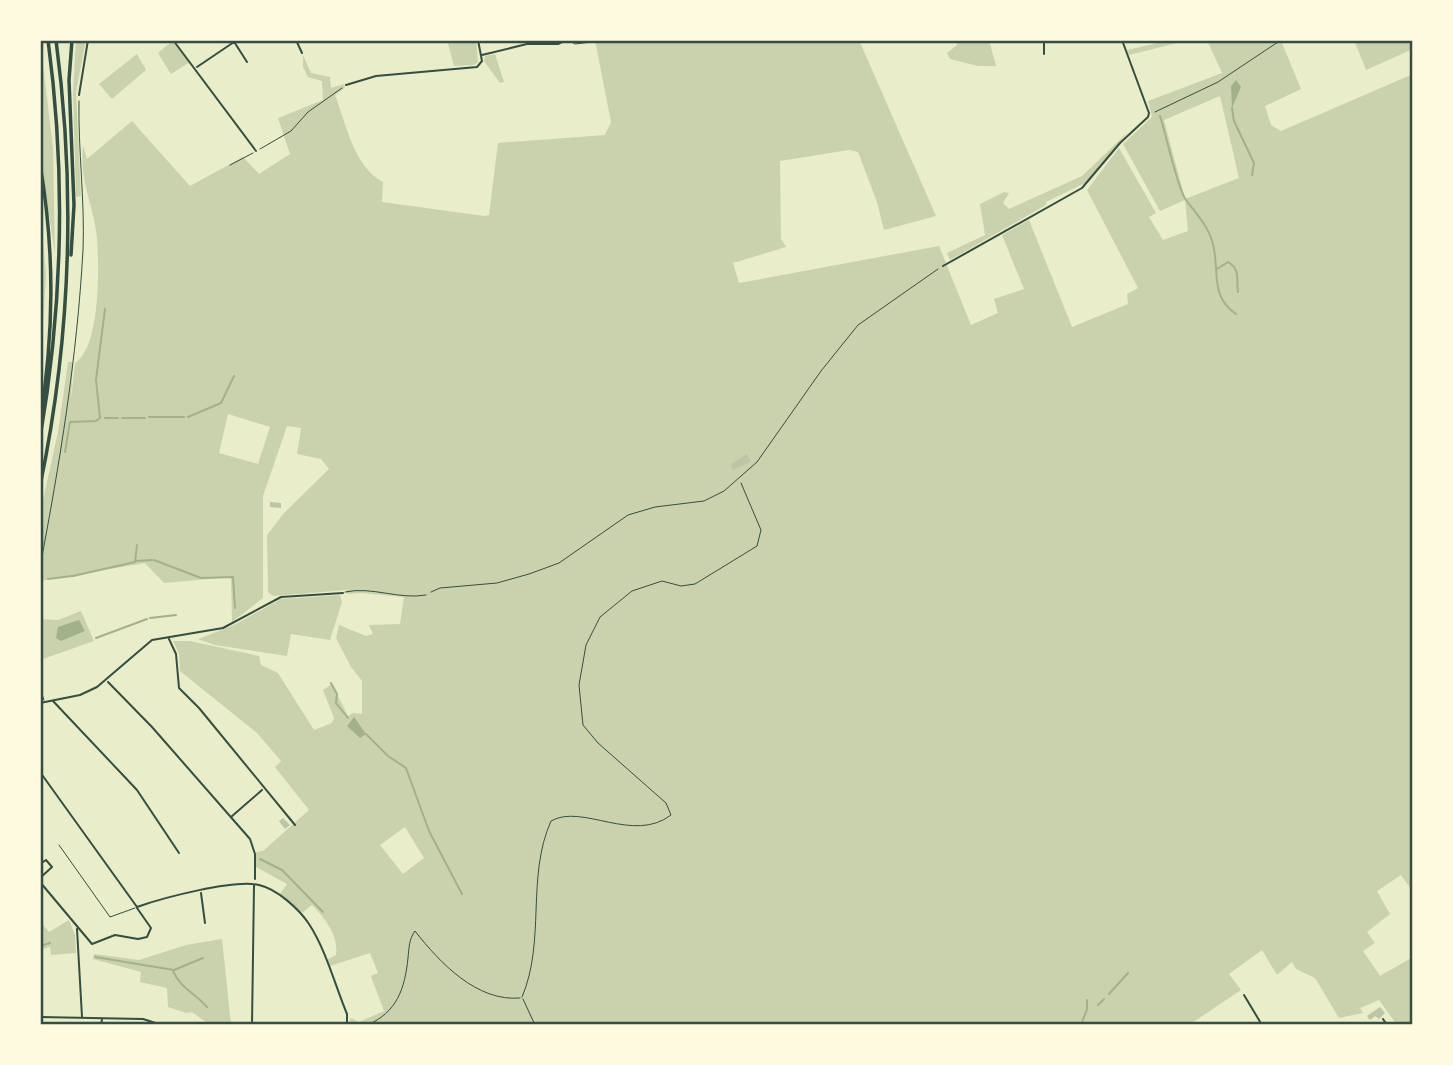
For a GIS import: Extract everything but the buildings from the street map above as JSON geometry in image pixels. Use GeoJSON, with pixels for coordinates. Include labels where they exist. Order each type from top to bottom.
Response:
{"type":"FeatureCollection","features":[{"type":"Feature","properties":{"kind":"highway"},"geometry":{"type":"LineString","coordinates":[[40,438],[54,346],[60,254],[60,164],[48,40]]}},
{"type":"Feature","properties":{"kind":"highway"},"geometry":{"type":"LineString","coordinates":[[56,40],[68,168],[69,267]]}},
{"type":"Feature","properties":{"kind":"highway"},"geometry":{"type":"LineString","coordinates":[[40,486],[60,379],[74,205],[69,80],[72,40]]}},
{"type":"Feature","properties":{"kind":"highway"},"geometry":{"type":"LineString","coordinates":[[40,164],[50,230],[52,321],[40,422]]}},
{"type":"Feature","properties":{"kind":"street"},"geometry":{"type":"LineString","coordinates":[[79,95],[88,40]]}},
{"type":"Feature","properties":{"kind":"street"},"geometry":{"type":"LineString","coordinates":[[173,40],[256,151]]}},
{"type":"Feature","properties":{"kind":"street"},"geometry":{"type":"LineString","coordinates":[[296,40],[302,53]]}},
{"type":"Feature","properties":{"kind":"street"},"geometry":{"type":"LineString","coordinates":[[346,85],[389,74],[477,67],[481,64],[478,40]]}},
{"type":"Feature","properties":{"kind":"street"},"geometry":{"type":"LineString","coordinates":[[481,55],[527,44],[558,44],[567,40]]}},
{"type":"Feature","properties":{"kind":"street"},"geometry":{"type":"LineString","coordinates":[[1044,40],[1044,54]]}},
{"type":"Feature","properties":{"kind":"street"},"geometry":{"type":"LineString","coordinates":[[943,266],[1082,188],[1120,143],[1150,115],[1122,40]]}},
{"type":"Feature","properties":{"kind":"street"},"geometry":{"type":"LineString","coordinates":[[196,68],[233,41],[247,62]]}},
{"type":"Feature","properties":{"kind":"street"},"geometry":{"type":"LineString","coordinates":[[40,703],[80,695],[107,681],[150,641],[223,628],[281,597],[342,593]]}},
{"type":"Feature","properties":{"kind":"street"},"geometry":{"type":"LineString","coordinates":[[168,638],[176,654],[178,688],[199,708],[295,825]]}},
{"type":"Feature","properties":{"kind":"street"},"geometry":{"type":"LineString","coordinates":[[107,681],[231,817],[252,844],[255,879]]}},
{"type":"Feature","properties":{"kind":"street"},"geometry":{"type":"LineString","coordinates":[[53,700],[136,790],[179,853]]}},
{"type":"Feature","properties":{"kind":"street"},"geometry":{"type":"LineString","coordinates":[[40,772],[137,907],[151,929],[147,937],[135,939],[116,935],[92,944],[40,880],[52,867],[46,860],[40,864]]}},
{"type":"Feature","properties":{"kind":"street"},"geometry":{"type":"LineString","coordinates":[[231,817],[263,789]]}},
{"type":"Feature","properties":{"kind":"street"},"geometry":{"type":"LineString","coordinates":[[137,907],[170,896],[254,884],[274,891],[308,923],[347,1014],[347,1024]]}},
{"type":"Feature","properties":{"kind":"street"},"geometry":{"type":"LineString","coordinates":[[252,1025],[254,884]]}},
{"type":"Feature","properties":{"kind":"street"},"geometry":{"type":"LineString","coordinates":[[201,891],[205,923]]}},
{"type":"Feature","properties":{"kind":"street"},"geometry":{"type":"LineString","coordinates":[[78,928],[82,1017]]}},
{"type":"Feature","properties":{"kind":"street"},"geometry":{"type":"LineString","coordinates":[[1244,995],[1262,1025]]}},
{"type":"Feature","properties":{"kind":"street"},"geometry":{"type":"LineString","coordinates":[[40,1017],[144,1019],[162,1025]]}},
{"type":"Feature","properties":{"kind":"street"},"geometry":{"type":"LineString","coordinates":[[101,1025],[102,1018]]}},
{"type":"Feature","properties":{"kind":"street"},"geometry":{"type":"LineString","coordinates":[[1383,1019],[1387,1025]]}},
{"type":"Feature","properties":{"kind":"lane"},"geometry":{"type":"LineString","coordinates":[[567,40],[575,44],[592,42]]}},
{"type":"Feature","properties":{"kind":"lane"},"geometry":{"type":"LineString","coordinates":[[342,593],[371,591],[410,597],[426,595]]}},
{"type":"Feature","properties":{"kind":"lane"},"geometry":{"type":"LineString","coordinates":[[40,688],[45,702]]}},
{"type":"Feature","properties":{"kind":"lane"},"geometry":{"type":"LineString","coordinates":[[59,845],[110,917],[137,907]]}},
{"type":"Feature","properties":{"kind":"path"},"geometry":{"type":"LineString","coordinates":[[1150,115],[1218,82],[1281,41]]}},
{"type":"Feature","properties":{"kind":"path"},"geometry":{"type":"LineString","coordinates":[[230,164],[291,131],[308,112],[346,85]]}},
{"type":"Feature","properties":{"kind":"path"},"geometry":{"type":"LineString","coordinates":[[40,567],[68,423],[77,329],[83,247],[79,95]]}},
{"type":"Feature","properties":{"kind":"path"},"geometry":{"type":"LineString","coordinates":[[426,595],[440,588],[497,583],[529,574],[559,563],[628,515],[655,507],[704,501],[724,491],[757,462],[805,393],[858,325],[943,266]]}},
{"type":"Feature","properties":{"kind":"path"},"geometry":{"type":"LineString","coordinates":[[535,1025],[522,997],[534,959],[538,884],[551,821],[565,816],[645,825],[661,822],[671,815],[666,803],[598,743],[583,725],[580,668],[593,628],[610,606],[632,591],[662,581],[681,586],[695,584],[757,546],[761,530],[741,483]]}},
{"type":"Feature","properties":{"kind":"path"},"geometry":{"type":"LineString","coordinates":[[367,1025],[385,1016],[395,1005],[407,971],[411,937],[415,931],[475,989],[499,997],[522,997]]}},
{"type":"Feature","properties":{"kind":"shaded area"},"geometry":{"type":"Polygon","coordinates":[[[40,40],[53,148],[55,254],[40,155],[40,40]]]}},
{"type":"Feature","properties":{"kind":"shaded area"},"geometry":{"type":"Polygon","coordinates":[[[76,40],[86,40],[76,92],[81,196],[76,197],[73,92],[76,40]]]}},
{"type":"Feature","properties":{"kind":"shaded area"},"geometry":{"type":"Polygon","coordinates":[[[447,40],[476,40],[478,62],[474,65],[454,66],[447,40]]]}},
{"type":"Feature","properties":{"kind":"shaded area"},"geometry":{"type":"Polygon","coordinates":[[[595,40],[859,40],[936,216],[884,230],[877,202],[858,152],[849,150],[780,161],[781,239],[786,247],[733,263],[739,283],[939,246],[971,325],[998,313],[994,299],[1024,289],[1002,235],[1029,220],[1072,327],[1128,304],[1127,294],[1138,288],[1087,190],[1119,148],[1156,213],[1149,217],[1163,240],[1188,231],[1185,200],[1160,211],[1123,144],[1152,117],[1148,101],[1222,73],[1207,40],[1286,40],[1282,43],[1301,89],[1265,106],[1271,125],[1281,131],[1413,74],[1413,892],[1401,875],[1377,891],[1390,914],[1367,932],[1375,943],[1363,951],[1380,976],[1413,957],[1413,1025],[1397,1025],[1379,1000],[1360,1008],[1363,1013],[1339,1018],[1315,978],[1296,969],[1292,962],[1277,975],[1262,950],[1229,974],[1241,990],[1189,1025],[348,1025],[351,1018],[359,1022],[384,1011],[371,976],[378,973],[370,953],[330,966],[327,960],[336,955],[336,948],[333,934],[326,922],[312,905],[302,913],[280,894],[287,884],[256,867],[256,852],[263,851],[309,810],[275,767],[281,761],[257,733],[180,671],[179,654],[173,641],[190,641],[259,656],[261,665],[278,673],[314,730],[332,723],[334,718],[323,690],[332,684],[348,716],[353,713],[362,714],[362,681],[351,667],[336,638],[339,625],[366,636],[373,634],[369,625],[400,624],[404,597],[347,594],[346,590],[273,596],[268,592],[267,535],[284,513],[329,469],[321,459],[297,454],[301,428],[287,426],[263,496],[263,598],[232,622],[231,577],[164,583],[145,563],[40,581],[40,514],[58,432],[68,362],[73,362],[71,399],[75,363],[90,340],[96,305],[97,238],[83,171],[83,146],[87,159],[132,121],[190,186],[243,157],[259,174],[290,154],[278,118],[323,100],[322,81],[308,77],[303,67],[303,55],[311,73],[330,77],[331,88],[344,84],[345,88],[335,95],[358,156],[373,175],[383,182],[382,202],[484,216],[489,215],[498,143],[605,135],[611,122],[595,40]],[[1220,96],[1164,120],[1185,199],[1239,178],[1220,96]],[[228,414],[219,453],[258,464],[270,427],[228,414]],[[405,827],[380,845],[403,874],[424,858],[405,827]]]}},
{"type":"Feature","properties":{"kind":"shaded area"},"geometry":{"type":"Polygon","coordinates":[[[956,40],[989,40],[996,66],[978,66],[950,59],[947,53],[957,45],[956,40]]]}},
{"type":"Feature","properties":{"kind":"shaded area"},"geometry":{"type":"Polygon","coordinates":[[[1171,40],[1189,40],[1129,55],[1127,50],[1171,40]]]}},
{"type":"Feature","properties":{"kind":"shaded area"},"geometry":{"type":"Polygon","coordinates":[[[1354,40],[1411,40],[1413,49],[1366,70],[1354,40]]]}},
{"type":"Feature","properties":{"kind":"shaded area"},"geometry":{"type":"Polygon","coordinates":[[[172,41],[190,62],[171,74],[158,53],[172,41]]]}},
{"type":"Feature","properties":{"kind":"shaded area"},"geometry":{"type":"Polygon","coordinates":[[[137,54],[146,70],[112,99],[99,84],[137,54]]]}},
{"type":"Feature","properties":{"kind":"shaded area"},"geometry":{"type":"Polygon","coordinates":[[[495,54],[504,82],[500,83],[484,61],[485,56],[495,54]]]}},
{"type":"Feature","properties":{"kind":"shaded area"},"geometry":{"type":"Polygon","coordinates":[[[1236,80],[1241,87],[1232,108],[1231,86],[1236,80]]]}},
{"type":"Feature","properties":{"kind":"shaded area"},"geometry":{"type":"Polygon","coordinates":[[[1128,132],[1087,182],[1046,202],[1046,205],[950,260],[947,253],[985,235],[980,204],[1004,192],[1009,193],[1003,203],[1009,209],[1082,176],[1128,132]]]}},
{"type":"Feature","properties":{"kind":"shaded area"},"geometry":{"type":"Polygon","coordinates":[[[40,201],[46,275],[40,375],[40,201]]]}},
{"type":"Feature","properties":{"kind":"shaded area"},"geometry":{"type":"Polygon","coordinates":[[[340,595],[342,602],[330,640],[291,634],[287,656],[215,645],[198,639],[234,625],[281,599],[340,595]]]}},
{"type":"Feature","properties":{"kind":"shaded area"},"geometry":{"type":"Polygon","coordinates":[[[81,611],[94,641],[40,660],[40,619],[58,620],[81,611]]]}},
{"type":"Feature","properties":{"kind":"shaded area"},"geometry":{"type":"Polygon","coordinates":[[[79,620],[85,631],[61,641],[56,638],[58,627],[79,620]]]}},
{"type":"Feature","properties":{"kind":"shaded area"},"geometry":{"type":"Polygon","coordinates":[[[354,717],[366,734],[360,738],[347,726],[354,717]]]}},
{"type":"Feature","properties":{"kind":"shaded area"},"geometry":{"type":"Polygon","coordinates":[[[69,920],[75,935],[76,953],[51,955],[50,947],[40,950],[40,921],[49,932],[69,920]]]}},
{"type":"Feature","properties":{"kind":"shaded area"},"geometry":{"type":"Polygon","coordinates":[[[222,939],[231,1025],[210,1025],[192,1012],[186,1013],[168,1007],[167,988],[140,982],[141,972],[93,959],[94,954],[139,960],[186,945],[222,939]]]}},
{"type":"Feature","properties":{"kind":"waterway"},"geometry":{"type":"LineString","coordinates":[[1232,108],[1234,121],[1254,163],[1252,175]]}},
{"type":"Feature","properties":{"kind":"waterway"},"geometry":{"type":"LineString","coordinates":[[1160,116],[1183,194],[1210,235],[1218,290],[1227,307],[1236,314]]}},
{"type":"Feature","properties":{"kind":"waterway"},"geometry":{"type":"LineString","coordinates":[[1217,269],[1228,262],[1232,265],[1236,272],[1238,292]]}},
{"type":"Feature","properties":{"kind":"waterway"},"geometry":{"type":"LineString","coordinates":[[100,418],[96,380],[105,309]]}},
{"type":"Feature","properties":{"kind":"waterway"},"geometry":{"type":"LineString","coordinates":[[188,417],[221,403],[234,376]]}},
{"type":"Feature","properties":{"kind":"waterway"},"geometry":{"type":"LineString","coordinates":[[149,417],[184,417]]}},
{"type":"Feature","properties":{"kind":"waterway"},"geometry":{"type":"LineString","coordinates":[[65,452],[70,422],[96,421],[100,418]]}},
{"type":"Feature","properties":{"kind":"waterway"},"geometry":{"type":"LineString","coordinates":[[105,418],[118,418]]}},
{"type":"Feature","properties":{"kind":"waterway"},"geometry":{"type":"LineString","coordinates":[[122,418],[145,418]]}},
{"type":"Feature","properties":{"kind":"waterway"},"geometry":{"type":"LineString","coordinates":[[73,576],[135,562],[137,545]]}},
{"type":"Feature","properties":{"kind":"waterway"},"geometry":{"type":"LineString","coordinates":[[135,561],[152,560]]}},
{"type":"Feature","properties":{"kind":"waterway"},"geometry":{"type":"LineString","coordinates":[[154,560],[201,578],[233,577],[235,608]]}},
{"type":"Feature","properties":{"kind":"waterway"},"geometry":{"type":"LineString","coordinates":[[48,579],[72,576]]}},
{"type":"Feature","properties":{"kind":"waterway"},"geometry":{"type":"LineString","coordinates":[[150,618],[176,615]]}},
{"type":"Feature","properties":{"kind":"waterway"},"geometry":{"type":"LineString","coordinates":[[96,638],[147,619]]}},
{"type":"Feature","properties":{"kind":"waterway"},"geometry":{"type":"LineString","coordinates":[[331,683],[337,694],[336,703],[348,718]]}},
{"type":"Feature","properties":{"kind":"waterway"},"geometry":{"type":"LineString","coordinates":[[366,734],[388,756],[406,768],[429,831],[462,894]]}},
{"type":"Feature","properties":{"kind":"waterway"},"geometry":{"type":"LineString","coordinates":[[260,859],[282,870],[323,912]]}},
{"type":"Feature","properties":{"kind":"waterway"},"geometry":{"type":"LineString","coordinates":[[40,946],[50,943]]}},
{"type":"Feature","properties":{"kind":"waterway"},"geometry":{"type":"LineString","coordinates":[[95,957],[174,970],[203,958]]}},
{"type":"Feature","properties":{"kind":"waterway"},"geometry":{"type":"LineString","coordinates":[[173,971],[184,987],[207,1007]]}},
{"type":"Feature","properties":{"kind":"waterway"},"geometry":{"type":"LineString","coordinates":[[1109,994],[1128,973]]}},
{"type":"Feature","properties":{"kind":"waterway"},"geometry":{"type":"LineString","coordinates":[[1098,1005],[1104,999]]}},
{"type":"Feature","properties":{"kind":"waterway"},"geometry":{"type":"LineString","coordinates":[[1081,1025],[1087,1009],[1087,1000]]}}]}
